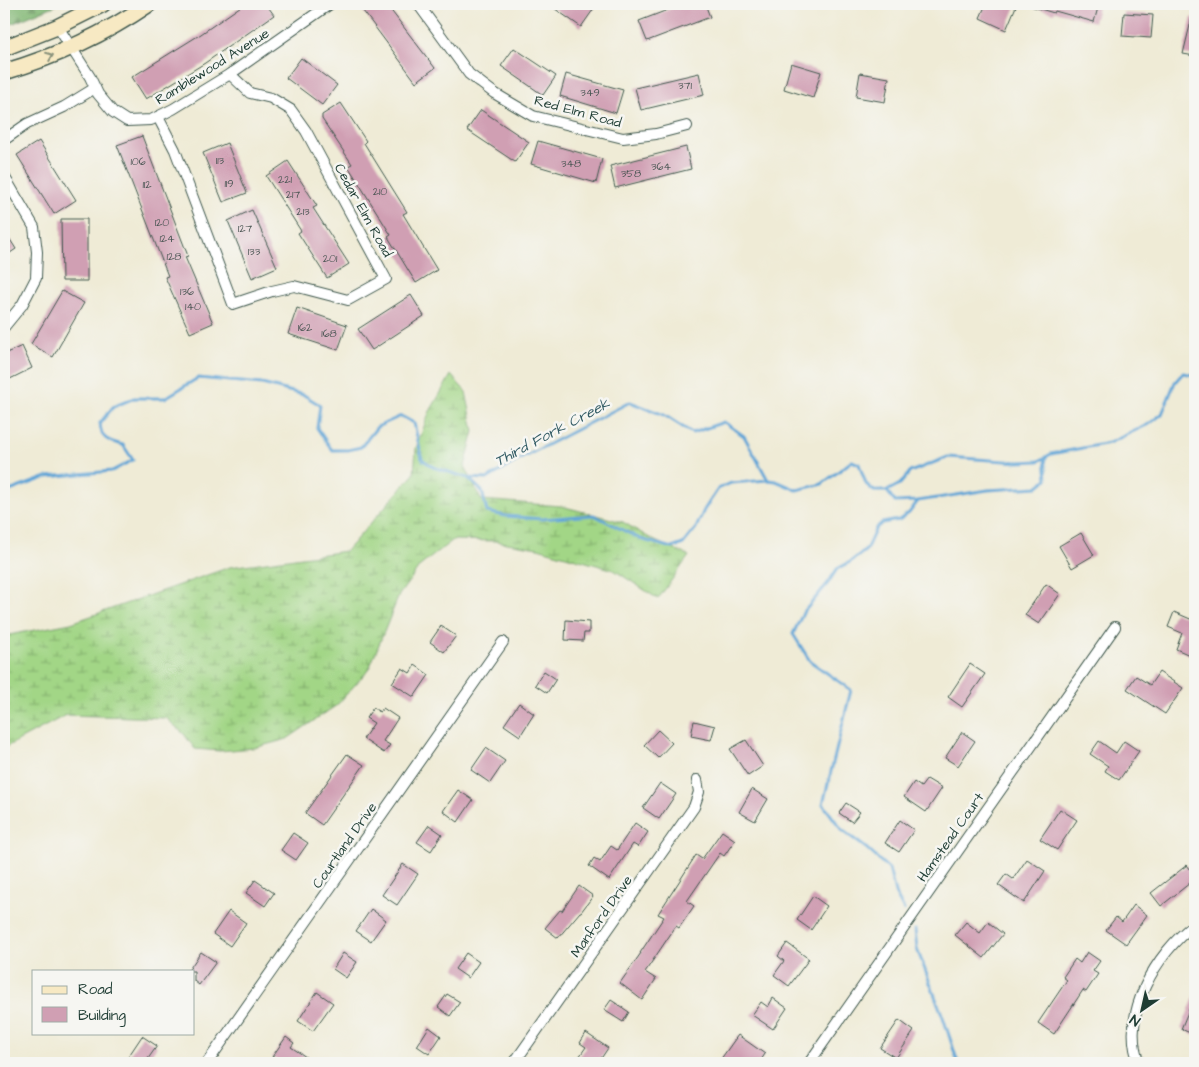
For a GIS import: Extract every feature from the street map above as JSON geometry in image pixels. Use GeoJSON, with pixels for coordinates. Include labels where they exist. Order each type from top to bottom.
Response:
{"type":"FeatureCollection","features":[{"type":"Feature","properties":{"kind":"street"},"geometry":{"type":"LineString","coordinates":[[4,48],[58,27],[103,4]]}},
{"type":"Feature","properties":{"kind":"street"},"geometry":{"type":"LineString","coordinates":[[4,72],[25,66],[70,48],[149,4]]}},
{"type":"Feature","properties":{"kind":"street","name":"Ramblewood Avenue"},"geometry":{"type":"LineString","coordinates":[[58,27],[90,77],[98,94],[113,112],[127,121],[151,120],[173,110],[230,74],[330,4]]}},
{"type":"Feature","properties":{"kind":"street","name":"Red Elm Road"},"geometry":{"type":"LineString","coordinates":[[418,4],[469,74],[494,93],[533,116],[623,138],[656,134],[687,126]]}},
{"type":"Feature","properties":{"kind":"street","name":"Cedar Elm Road"},"geometry":{"type":"LineString","coordinates":[[158,117],[175,150],[233,304],[294,286],[348,300],[386,279],[306,131],[291,110],[271,98],[250,93],[230,74]]}},
{"type":"Feature","properties":{"kind":"street"},"geometry":{"type":"LineString","coordinates":[[4,140],[27,124],[64,107],[95,88]]}},
{"type":"Feature","properties":{"kind":"street"},"geometry":{"type":"LineString","coordinates":[[4,176],[34,227],[37,252],[36,278],[22,305],[4,327]]}},
{"type":"Feature","properties":{"kind":"street","name":"Hamstead Court"},"geometry":{"type":"LineString","coordinates":[[809,1063],[1115,627]]}},
{"type":"Feature","properties":{"kind":"street","name":"Courtland Drive"},"geometry":{"type":"LineString","coordinates":[[207,1063],[503,642]]}},
{"type":"Feature","properties":{"kind":"street","name":"Manford Drive"},"geometry":{"type":"LineString","coordinates":[[514,1063],[694,807],[699,792],[697,780]]}},
{"type":"Feature","properties":{"kind":"street"},"geometry":{"type":"LineString","coordinates":[[1139,1063],[1135,1046],[1135,1032],[1136,1015],[1141,995],[1163,957],[1178,939],[1195,924]]}},
{"type":"Feature","properties":{"kind":"green space"},"geometry":{"type":"Polygon","coordinates":[[[4,4],[59,4],[4,27],[4,4]]]}},
{"type":"Feature","properties":{"kind":"green space"},"geometry":{"type":"Polygon","coordinates":[[[451,375],[466,392],[474,431],[465,466],[481,500],[561,506],[623,522],[653,540],[689,556],[658,599],[614,570],[538,548],[495,541],[453,540],[420,566],[399,595],[369,669],[337,705],[287,739],[254,748],[220,751],[195,749],[184,734],[166,718],[66,715],[4,748],[4,636],[71,623],[230,567],[346,551],[414,474],[416,448],[429,413],[451,375]]]}},
{"type":"Feature","properties":{"kind":"building"},"geometry":{"type":"Polygon","coordinates":[[[244,4],[266,4],[274,15],[205,63],[146,99],[132,77],[201,34],[244,4]]]}},
{"type":"Feature","properties":{"kind":"building"},"geometry":{"type":"Polygon","coordinates":[[[373,4],[386,4],[435,68],[416,82],[363,11],[373,4]]]}},
{"type":"Feature","properties":{"kind":"building"},"geometry":{"type":"Polygon","coordinates":[[[548,4],[590,4],[595,7],[581,27],[548,4]]]}},
{"type":"Feature","properties":{"kind":"building"},"geometry":{"type":"Polygon","coordinates":[[[683,4],[705,4],[710,17],[647,41],[639,21],[683,4]]]}},
{"type":"Feature","properties":{"kind":"building"},"geometry":{"type":"Polygon","coordinates":[[[986,4],[1017,4],[1006,30],[980,18],[986,4]]]}},
{"type":"Feature","properties":{"kind":"building"},"geometry":{"type":"Polygon","coordinates":[[[1030,4],[1099,4],[1094,22],[1055,11],[1054,13],[1030,6],[1030,4]]]}},
{"type":"Feature","properties":{"kind":"building"},"geometry":{"type":"Polygon","coordinates":[[[1124,13],[1153,15],[1151,38],[1122,36],[1124,13]]]}},
{"type":"Feature","properties":{"kind":"building"},"geometry":{"type":"Polygon","coordinates":[[[1192,17],[1195,18],[1195,56],[1183,54],[1192,17]]]}},
{"type":"Feature","properties":{"kind":"building"},"geometry":{"type":"Polygon","coordinates":[[[514,48],[556,76],[543,95],[501,66],[514,48]]]}},
{"type":"Feature","properties":{"kind":"building"},"geometry":{"type":"Polygon","coordinates":[[[301,58],[337,85],[322,105],[286,78],[301,58]]]}},
{"type":"Feature","properties":{"kind":"building"},"geometry":{"type":"Polygon","coordinates":[[[791,63],[821,72],[813,98],[784,89],[791,63]]]}},
{"type":"Feature","properties":{"kind":"building"},"geometry":{"type":"Polygon","coordinates":[[[699,73],[704,95],[641,110],[635,88],[699,73]]]}},
{"type":"Feature","properties":{"kind":"building"},"geometry":{"type":"Polygon","coordinates":[[[860,73],[889,78],[885,102],[856,97],[860,73]]]}},
{"type":"Feature","properties":{"kind":"building"},"geometry":{"type":"Polygon","coordinates":[[[566,74],[623,90],[616,113],[560,96],[566,74]]]}},
{"type":"Feature","properties":{"kind":"building"},"geometry":{"type":"Polygon","coordinates":[[[341,103],[366,141],[364,143],[407,212],[403,214],[437,270],[416,283],[388,237],[391,235],[348,166],[352,164],[322,119],[322,115],[341,103]]]}},
{"type":"Feature","properties":{"kind":"building"},"geometry":{"type":"Polygon","coordinates":[[[481,110],[529,142],[515,162],[467,130],[481,110]]]}},
{"type":"Feature","properties":{"kind":"building"},"geometry":{"type":"Polygon","coordinates":[[[142,136],[188,256],[185,257],[213,323],[190,333],[165,277],[168,276],[117,145],[142,136]]]}},
{"type":"Feature","properties":{"kind":"building"},"geometry":{"type":"Polygon","coordinates":[[[39,141],[76,200],[54,214],[17,155],[39,141]]]}},
{"type":"Feature","properties":{"kind":"building"},"geometry":{"type":"Polygon","coordinates":[[[538,141],[602,159],[596,183],[531,164],[538,141]]]}},
{"type":"Feature","properties":{"kind":"building"},"geometry":{"type":"Polygon","coordinates":[[[227,143],[247,193],[223,202],[203,153],[227,143]]]}},
{"type":"Feature","properties":{"kind":"building"},"geometry":{"type":"Polygon","coordinates":[[[686,147],[691,169],[615,188],[610,166],[686,147]]]}},
{"type":"Feature","properties":{"kind":"building"},"geometry":{"type":"Polygon","coordinates":[[[288,161],[317,206],[313,208],[349,264],[327,278],[298,233],[301,231],[266,176],[288,161]]]}},
{"type":"Feature","properties":{"kind":"building"},"geometry":{"type":"Polygon","coordinates":[[[252,210],[277,267],[252,278],[228,221],[252,210]]]}},
{"type":"Feature","properties":{"kind":"building"},"geometry":{"type":"Polygon","coordinates":[[[61,219],[87,219],[87,281],[62,281],[61,219]]]}},
{"type":"Feature","properties":{"kind":"building"},"geometry":{"type":"Polygon","coordinates":[[[4,230],[16,249],[4,257],[4,230]]]}},
{"type":"Feature","properties":{"kind":"building"},"geometry":{"type":"Polygon","coordinates":[[[62,291],[84,303],[53,357],[31,344],[62,291]]]}},
{"type":"Feature","properties":{"kind":"building"},"geometry":{"type":"Polygon","coordinates":[[[411,295],[424,316],[372,350],[358,329],[411,295]]]}},
{"type":"Feature","properties":{"kind":"building"},"geometry":{"type":"Polygon","coordinates":[[[297,308],[347,325],[338,350],[288,334],[297,308]]]}},
{"type":"Feature","properties":{"kind":"building"},"geometry":{"type":"Polygon","coordinates":[[[22,346],[32,368],[4,382],[4,354],[22,346]]]}},
{"type":"Feature","properties":{"kind":"building"},"geometry":{"type":"Polygon","coordinates":[[[1081,533],[1094,555],[1072,568],[1059,546],[1081,533]]]}},
{"type":"Feature","properties":{"kind":"building"},"geometry":{"type":"Polygon","coordinates":[[[1046,584],[1060,594],[1039,624],[1025,615],[1046,584]]]}},
{"type":"Feature","properties":{"kind":"building"},"geometry":{"type":"Polygon","coordinates":[[[1174,612],[1195,621],[1195,649],[1192,656],[1176,649],[1182,633],[1168,627],[1174,612]]]}},
{"type":"Feature","properties":{"kind":"building"},"geometry":{"type":"Polygon","coordinates":[[[566,620],[589,622],[589,633],[584,633],[583,641],[565,640],[566,620]]]}},
{"type":"Feature","properties":{"kind":"building"},"geometry":{"type":"Polygon","coordinates":[[[441,626],[456,636],[444,652],[430,642],[441,626]]]}},
{"type":"Feature","properties":{"kind":"building"},"geometry":{"type":"Polygon","coordinates":[[[970,664],[985,674],[962,707],[948,697],[970,664]]]}},
{"type":"Feature","properties":{"kind":"building"},"geometry":{"type":"Polygon","coordinates":[[[415,665],[429,675],[414,697],[392,683],[402,668],[410,673],[415,665]]]}},
{"type":"Feature","properties":{"kind":"building"},"geometry":{"type":"Polygon","coordinates":[[[544,671],[556,679],[547,693],[535,685],[544,671]]]}},
{"type":"Feature","properties":{"kind":"building"},"geometry":{"type":"Polygon","coordinates":[[[1159,672],[1183,688],[1165,714],[1127,689],[1136,676],[1150,685],[1159,672]]]}},
{"type":"Feature","properties":{"kind":"building"},"geometry":{"type":"Polygon","coordinates":[[[519,703],[534,714],[520,736],[504,725],[519,703]]]}},
{"type":"Feature","properties":{"kind":"building"},"geometry":{"type":"Polygon","coordinates":[[[373,708],[380,712],[383,708],[398,718],[383,741],[390,745],[384,753],[363,739],[374,723],[366,718],[373,708]]]}},
{"type":"Feature","properties":{"kind":"building"},"geometry":{"type":"Polygon","coordinates":[[[694,721],[715,726],[711,740],[691,736],[694,721]]]}},
{"type":"Feature","properties":{"kind":"building"},"geometry":{"type":"Polygon","coordinates":[[[658,730],[672,743],[658,758],[644,745],[658,730]]]}},
{"type":"Feature","properties":{"kind":"building"},"geometry":{"type":"Polygon","coordinates":[[[962,732],[975,741],[958,766],[945,758],[962,732]]]}},
{"type":"Feature","properties":{"kind":"building"},"geometry":{"type":"Polygon","coordinates":[[[746,740],[763,766],[748,776],[730,749],[746,740]]]}},
{"type":"Feature","properties":{"kind":"building"},"geometry":{"type":"Polygon","coordinates":[[[1099,741],[1116,753],[1124,741],[1139,751],[1119,780],[1105,771],[1108,766],[1090,754],[1099,741]]]}},
{"type":"Feature","properties":{"kind":"building"},"geometry":{"type":"Polygon","coordinates":[[[486,748],[505,761],[490,783],[471,770],[486,748]]]}},
{"type":"Feature","properties":{"kind":"building"},"geometry":{"type":"Polygon","coordinates":[[[347,754],[364,765],[322,825],[305,813],[347,754]]]}},
{"type":"Feature","properties":{"kind":"building"},"geometry":{"type":"Polygon","coordinates":[[[927,779],[942,788],[926,812],[904,797],[914,782],[921,787],[927,779]]]}},
{"type":"Feature","properties":{"kind":"building"},"geometry":{"type":"Polygon","coordinates":[[[660,783],[676,794],[659,819],[643,808],[660,783]]]}},
{"type":"Feature","properties":{"kind":"building"},"geometry":{"type":"Polygon","coordinates":[[[752,789],[768,799],[755,821],[739,812],[752,789]]]}},
{"type":"Feature","properties":{"kind":"building"},"geometry":{"type":"Polygon","coordinates":[[[458,790],[473,800],[458,822],[443,811],[458,790]]]}},
{"type":"Feature","properties":{"kind":"building"},"geometry":{"type":"Polygon","coordinates":[[[846,803],[860,812],[852,822],[839,813],[846,803]]]}},
{"type":"Feature","properties":{"kind":"building"},"geometry":{"type":"Polygon","coordinates":[[[1060,809],[1077,820],[1057,850],[1040,839],[1060,809]]]}},
{"type":"Feature","properties":{"kind":"building"},"geometry":{"type":"Polygon","coordinates":[[[900,820],[914,830],[899,852],[885,843],[900,820]]]}},
{"type":"Feature","properties":{"kind":"building"},"geometry":{"type":"Polygon","coordinates":[[[635,823],[648,832],[638,847],[633,844],[609,880],[589,866],[594,858],[600,862],[611,846],[617,850],[635,823]]]}},
{"type":"Feature","properties":{"kind":"building"},"geometry":{"type":"Polygon","coordinates":[[[429,825],[442,834],[431,851],[417,842],[429,825]]]}},
{"type":"Feature","properties":{"kind":"building"},"geometry":{"type":"Polygon","coordinates":[[[722,831],[735,840],[724,856],[720,853],[687,901],[694,906],[679,928],[676,926],[645,972],[656,979],[642,1000],[620,983],[664,917],[658,914],[696,855],[702,859],[722,831]]]}},
{"type":"Feature","properties":{"kind":"building"},"geometry":{"type":"Polygon","coordinates":[[[293,833],[308,843],[296,860],[281,850],[293,833]]]}},
{"type":"Feature","properties":{"kind":"building"},"geometry":{"type":"Polygon","coordinates":[[[1027,859],[1045,871],[1024,903],[998,885],[1006,874],[1013,879],[1027,859]]]}},
{"type":"Feature","properties":{"kind":"building"},"geometry":{"type":"Polygon","coordinates":[[[403,864],[418,874],[397,905],[382,895],[403,864]]]}},
{"type":"Feature","properties":{"kind":"building"},"geometry":{"type":"Polygon","coordinates":[[[1187,865],[1195,875],[1195,879],[1161,906],[1151,893],[1187,865]]]}},
{"type":"Feature","properties":{"kind":"building"},"geometry":{"type":"Polygon","coordinates":[[[255,880],[274,893],[265,906],[246,893],[255,880]]]}},
{"type":"Feature","properties":{"kind":"building"},"geometry":{"type":"Polygon","coordinates":[[[579,886],[593,896],[558,938],[545,928],[560,910],[562,911],[579,886]]]}},
{"type":"Feature","properties":{"kind":"building"},"geometry":{"type":"Polygon","coordinates":[[[813,896],[827,906],[811,930],[797,920],[813,896]]]}},
{"type":"Feature","properties":{"kind":"building"},"geometry":{"type":"Polygon","coordinates":[[[1134,905],[1147,915],[1126,944],[1106,930],[1116,917],[1122,922],[1134,905]]]}},
{"type":"Feature","properties":{"kind":"building"},"geometry":{"type":"Polygon","coordinates":[[[371,909],[386,920],[371,941],[356,931],[371,909]]]}},
{"type":"Feature","properties":{"kind":"building"},"geometry":{"type":"Polygon","coordinates":[[[229,911],[246,923],[230,946],[213,934],[229,911]]]}},
{"type":"Feature","properties":{"kind":"building"},"geometry":{"type":"Polygon","coordinates":[[[966,922],[980,933],[988,922],[1003,934],[984,958],[955,935],[966,922]]]}},
{"type":"Feature","properties":{"kind":"building"},"geometry":{"type":"Polygon","coordinates":[[[787,943],[809,959],[789,986],[774,975],[784,961],[778,956],[787,943]]]}},
{"type":"Feature","properties":{"kind":"building"},"geometry":{"type":"Polygon","coordinates":[[[201,952],[216,962],[199,985],[195,982],[195,970],[189,970],[201,952]]]}},
{"type":"Feature","properties":{"kind":"building"},"geometry":{"type":"Polygon","coordinates":[[[1087,952],[1100,961],[1093,971],[1098,974],[1086,992],[1083,990],[1054,1034],[1038,1023],[1067,980],[1063,977],[1075,959],[1080,963],[1087,952]]]}},
{"type":"Feature","properties":{"kind":"building"},"geometry":{"type":"Polygon","coordinates":[[[343,953],[357,962],[346,978],[333,969],[343,953]]]}},
{"type":"Feature","properties":{"kind":"building"},"geometry":{"type":"Polygon","coordinates":[[[466,953],[479,962],[468,978],[455,969],[466,953]]]}},
{"type":"Feature","properties":{"kind":"building"},"geometry":{"type":"Polygon","coordinates":[[[317,992],[333,1003],[313,1031],[298,1021],[317,992]]]}},
{"type":"Feature","properties":{"kind":"building"},"geometry":{"type":"Polygon","coordinates":[[[447,994],[460,1002],[450,1016],[438,1007],[447,994]]]}},
{"type":"Feature","properties":{"kind":"building"},"geometry":{"type":"Polygon","coordinates":[[[1195,995],[1195,1035],[1181,1029],[1195,995]]]}},
{"type":"Feature","properties":{"kind":"building"},"geometry":{"type":"Polygon","coordinates":[[[773,998],[787,1008],[773,1029],[752,1015],[761,1002],[768,1007],[773,998]]]}},
{"type":"Feature","properties":{"kind":"building"},"geometry":{"type":"Polygon","coordinates":[[[611,1000],[629,1012],[623,1022],[604,1010],[611,1000]]]}},
{"type":"Feature","properties":{"kind":"building"},"geometry":{"type":"Polygon","coordinates":[[[899,1020],[914,1031],[896,1058],[880,1048],[899,1020]]]}},
{"type":"Feature","properties":{"kind":"building"},"geometry":{"type":"Polygon","coordinates":[[[429,1027],[441,1036],[429,1054],[417,1046],[429,1027]]]}},
{"type":"Feature","properties":{"kind":"building"},"geometry":{"type":"Polygon","coordinates":[[[586,1033],[608,1048],[598,1063],[588,1063],[579,1057],[586,1047],[580,1043],[586,1033]]]}},
{"type":"Feature","properties":{"kind":"building"},"geometry":{"type":"Polygon","coordinates":[[[738,1035],[765,1054],[759,1063],[718,1063],[738,1035]]]}},
{"type":"Feature","properties":{"kind":"building"},"geometry":{"type":"Polygon","coordinates":[[[142,1036],[157,1046],[145,1063],[124,1063],[142,1036]]]}},
{"type":"Feature","properties":{"kind":"building"},"geometry":{"type":"Polygon","coordinates":[[[286,1037],[294,1043],[291,1047],[306,1057],[302,1063],[281,1063],[272,1057],[286,1037]]]}},
{"type":"Feature","properties":{"kind":"waterway","name":"Third Fork Creek"},"geometry":{"type":"LineString","coordinates":[[468,478],[482,491],[487,512],[506,516],[541,519],[594,515],[640,539],[672,548],[683,544],[696,528],[704,510],[718,489],[731,483],[768,480],[776,481],[797,490],[822,484],[852,461],[859,464],[866,484],[874,491],[887,491],[900,484],[910,472],[948,457],[1019,462],[1039,461],[1051,454],[1109,443],[1149,424],[1162,414],[1175,382],[1183,373],[1195,375]]}},
{"type":"Feature","properties":{"kind":"waterway","name":"Third Fork Creek"},"geometry":{"type":"LineString","coordinates":[[4,493],[47,477],[112,471],[133,460],[123,445],[106,439],[102,433],[100,423],[113,407],[134,398],[165,398],[198,378],[262,384],[304,395],[320,405],[317,428],[332,450],[348,450],[361,447],[377,427],[401,416],[414,423],[422,459],[433,467],[468,478],[487,479],[524,457],[630,402],[664,415],[692,433],[724,422],[744,436],[768,480]]}},
{"type":"Feature","properties":{"kind":"waterway"},"geometry":{"type":"LineString","coordinates":[[887,491],[895,502],[918,501],[988,490],[1037,487],[1047,479],[1045,458]]}},
{"type":"Feature","properties":{"kind":"waterway"},"geometry":{"type":"LineString","coordinates":[[904,910],[895,893],[889,869],[842,830],[823,804],[851,690],[810,661],[793,634],[803,613],[837,569],[866,550],[876,528],[882,523],[899,520],[909,513],[918,501]]}},
{"type":"Feature","properties":{"kind":"waterway"},"geometry":{"type":"LineString","coordinates":[[915,930],[917,949],[958,1063]]}}]}
